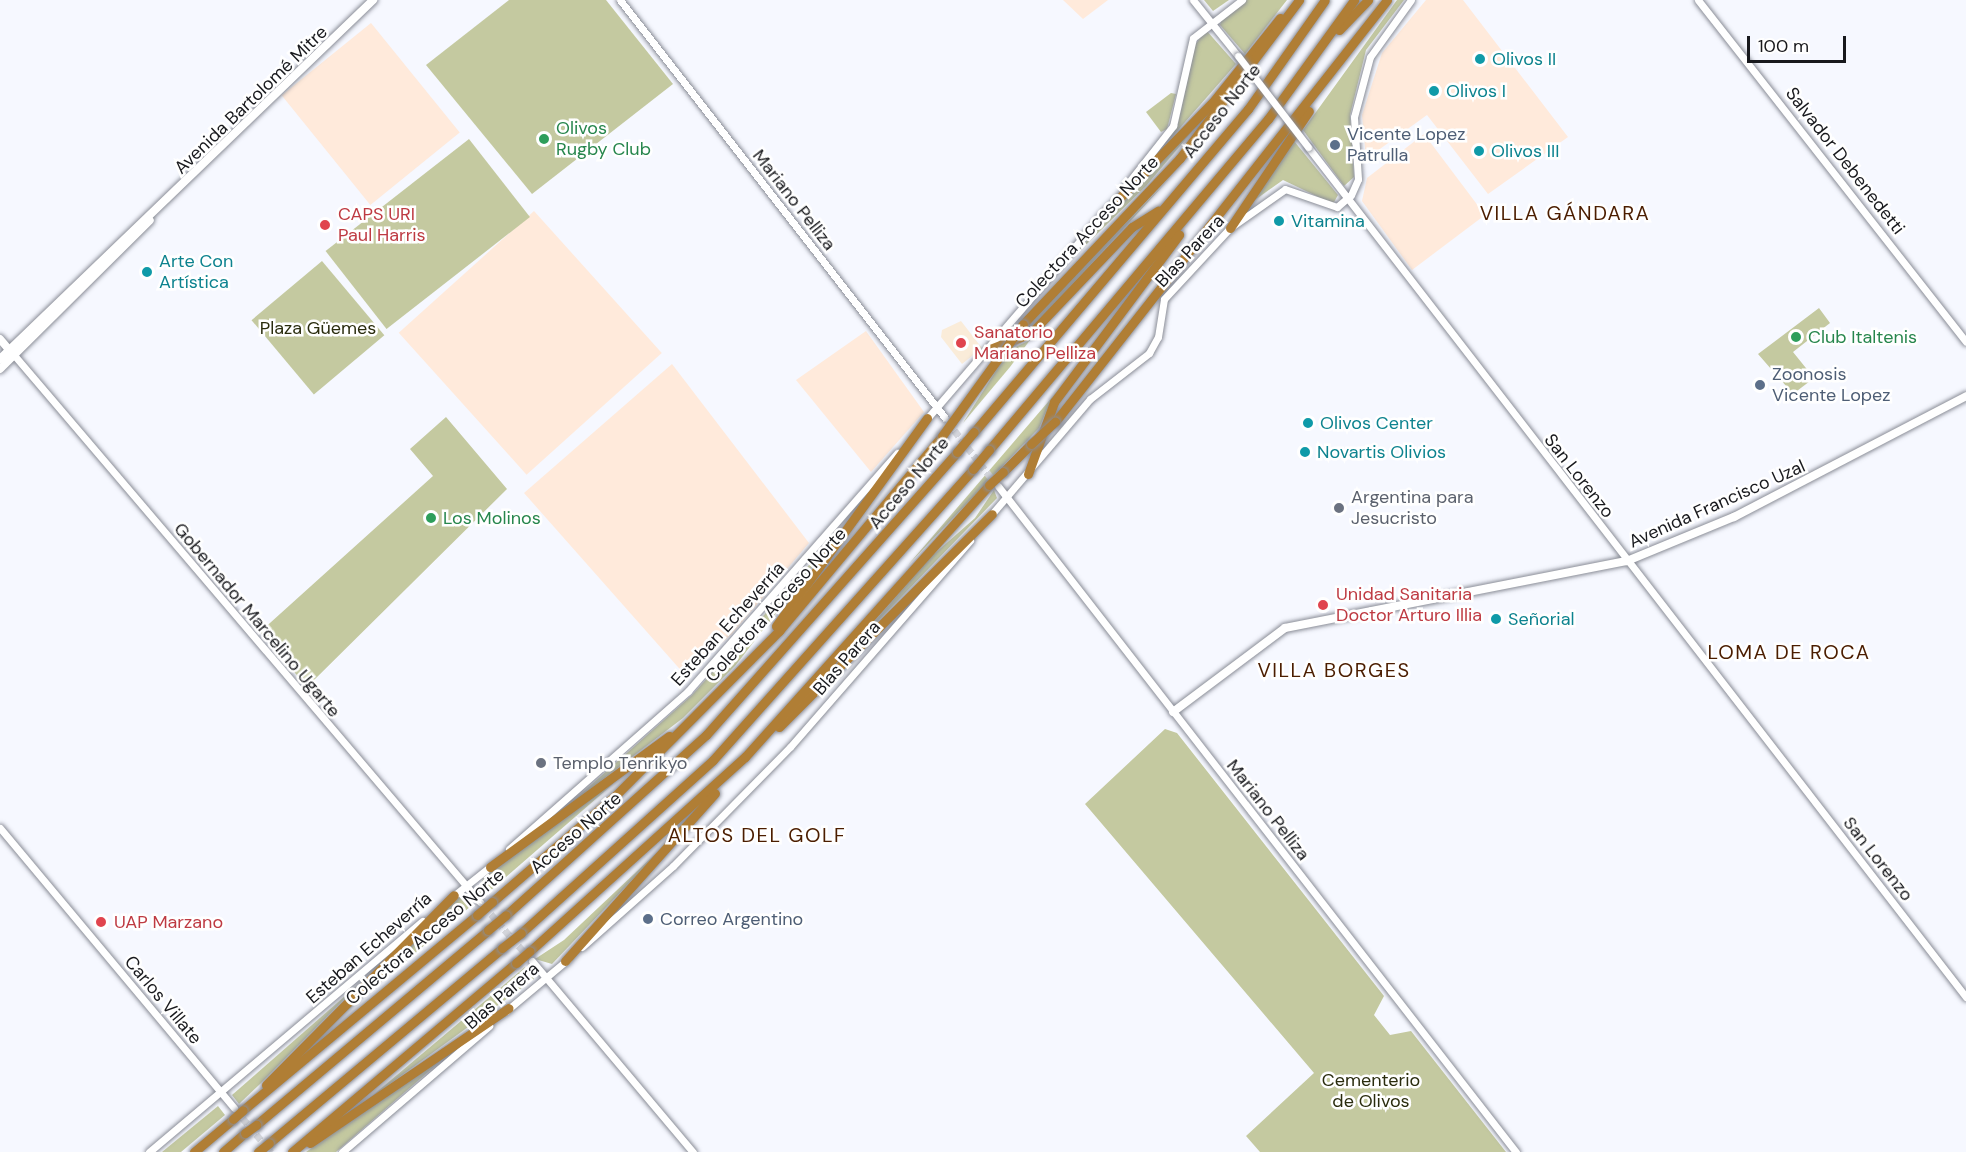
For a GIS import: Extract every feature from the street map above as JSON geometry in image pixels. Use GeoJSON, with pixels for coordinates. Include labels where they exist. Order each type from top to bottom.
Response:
{"type":"FeatureCollection","features":[{"type":"Feature","properties":{"kind":"highway"},"geometry":{"type":"LineString","coordinates":[[1101,217],[1212,103],[1297,0]]}},
{"type":"Feature","properties":{"kind":"highway","name":"Colectora Acceso Norte"},"geometry":{"type":"LineString","coordinates":[[194,1152],[233,1119],[240,1109],[492,902],[699,713],[745,666],[942,436],[1023,324],[1180,158],[1297,0]]}},
{"type":"Feature","properties":{"kind":"highway","name":"Acceso Norte"},"geometry":{"type":"LineString","coordinates":[[223,1152],[506,915],[706,735],[957,452],[1166,207],[1257,97],[1325,0]]}},
{"type":"Feature","properties":{"kind":"highway"},"geometry":{"type":"LineString","coordinates":[[258,1152],[521,933],[713,760],[973,469],[1199,203],[1321,49],[1354,0]]}},
{"type":"Feature","properties":{"kind":"highway"},"geometry":{"type":"LineString","coordinates":[[1321,49],[1368,0]]}},
{"type":"Feature","properties":{"kind":"highway"},"geometry":{"type":"LineString","coordinates":[[565,961],[745,757],[993,486],[1003,472],[1055,422],[1387,0]]}},
{"type":"Feature","properties":{"kind":"highway"},"geometry":{"type":"LineString","coordinates":[[1230,228],[1327,77]]}},
{"type":"Feature","properties":{"kind":"highway"},"geometry":{"type":"LineString","coordinates":[[1028,474],[1054,402],[1143,290],[1199,203]]}},
{"type":"Feature","properties":{"kind":"highway"},"geometry":{"type":"LineString","coordinates":[[990,349],[1031,333],[1132,227],[1166,207]]}},
{"type":"Feature","properties":{"kind":"highway"},"geometry":{"type":"LineString","coordinates":[[745,666],[927,418]]}},
{"type":"Feature","properties":{"kind":"highway"},"geometry":{"type":"LineString","coordinates":[[294,1152],[531,951],[745,757],[992,514]]}},
{"type":"Feature","properties":{"kind":"highway"},"geometry":{"type":"LineString","coordinates":[[490,867],[699,713]]}},
{"type":"Feature","properties":{"kind":"highway"},"geometry":{"type":"LineString","coordinates":[[240,1109],[454,895]]}},
{"type":"Feature","properties":{"kind":"highway"},"geometry":{"type":"LineString","coordinates":[[294,1152],[509,1008]]}},
{"type":"Feature","properties":{"kind":"main road","name":"Avenida Bartolomé Mitre"},"geometry":{"type":"LineString","coordinates":[[0,369],[12,352],[150,220],[373,0]]}},
{"type":"Feature","properties":{"kind":"main road"},"geometry":{"type":"LineString","coordinates":[[0,339],[12,352]]}},
{"type":"Feature","properties":{"kind":"main road","name":"Avenida Bartolomé Mitre"},"geometry":{"type":"LineString","coordinates":[[0,359],[12,352]]}},
{"type":"Feature","properties":{"kind":"main road","name":"Avenida Francisco Uzal"},"geometry":{"type":"LineString","coordinates":[[1173,712],[1256,645],[1290,626],[1627,561],[1734,517],[1966,396]]}},
{"type":"Feature","properties":{"kind":"street","name":"Mariano Pelliza"},"geometry":{"type":"LineString","coordinates":[[620,0],[945,418]]}},
{"type":"Feature","properties":{"kind":"street","name":"San Lorenzo"},"geometry":{"type":"LineString","coordinates":[[1193,0],[1966,997]]}},
{"type":"Feature","properties":{"kind":"street","name":"Esteban Echeverría"},"geometry":{"type":"LineString","coordinates":[[149,1152],[490,867],[696,683],[990,349],[1169,133],[1190,45],[1210,22],[1242,0]]}},
{"type":"Feature","properties":{"kind":"street"},"geometry":{"type":"LineString","coordinates":[[1346,200],[1358,179],[1354,117],[1370,57],[1410,0]]}},
{"type":"Feature","properties":{"kind":"street","name":"Salvador Debenedetti"},"geometry":{"type":"LineString","coordinates":[[1698,0],[1966,342]]}},
{"type":"Feature","properties":{"kind":"street","name":"Blas Parera"},"geometry":{"type":"LineString","coordinates":[[342,1152],[673,866],[790,747],[1028,474],[1090,399],[1149,353],[1158,337],[1164,299],[1230,228],[1285,189],[1337,207],[1346,200]]}},
{"type":"Feature","properties":{"kind":"street","name":"Gobernador Marcelino Ugarte"},"geometry":{"type":"LineString","coordinates":[[12,352],[480,902]]}},
{"type":"Feature","properties":{"kind":"street","name":"Mariano Pelliza"},"geometry":{"type":"LineString","coordinates":[[993,486],[1007,498],[1516,1152]]}},
{"type":"Feature","properties":{"kind":"street","name":"Carlos Villate"},"geometry":{"type":"LineString","coordinates":[[0,828],[222,1093],[240,1109]]}},
{"type":"Feature","properties":{"kind":"street"},"geometry":{"type":"LineString","coordinates":[[531,962],[693,1152]]}},
{"type":"Feature","properties":{"kind":"shaded area"},"geometry":{"type":"Polygon","coordinates":[[[1063,0],[1108,0],[1083,19],[1063,0]]]}},
{"type":"Feature","properties":{"kind":"shaded area"},"geometry":{"type":"Polygon","coordinates":[[[1426,0],[1463,0],[1568,137],[1488,194],[1427,115],[1366,159],[1362,115],[1382,53],[1426,0]]]}},
{"type":"Feature","properties":{"kind":"shaded area"},"geometry":{"type":"Polygon","coordinates":[[[371,23],[460,133],[370,205],[282,95],[371,23]]]}},
{"type":"Feature","properties":{"kind":"shaded area"},"geometry":{"type":"Polygon","coordinates":[[[1424,134],[1485,215],[1412,270],[1362,201],[1367,178],[1424,134]]]}},
{"type":"Feature","properties":{"kind":"shaded area"},"geometry":{"type":"Polygon","coordinates":[[[534,211],[662,353],[527,475],[399,333],[534,211]]]}},
{"type":"Feature","properties":{"kind":"shaded area","name":"Sanatorio Mariano Pelliza"},"geometry":{"type":"Polygon","coordinates":[[[961,321],[982,348],[962,364],[941,337],[942,330],[961,321]]]}},
{"type":"Feature","properties":{"kind":"shaded area"},"geometry":{"type":"Polygon","coordinates":[[[866,331],[924,412],[871,472],[796,380],[866,331]]]}},
{"type":"Feature","properties":{"kind":"shaded area"},"geometry":{"type":"Polygon","coordinates":[[[672,364],[809,543],[732,634],[685,675],[524,493],[672,364]]]}},
{"type":"Feature","properties":{"kind":"green space","name":"Olivos Rugby Club"},"geometry":{"type":"Polygon","coordinates":[[[509,0],[606,0],[673,84],[532,194],[426,65],[509,0]]]}},
{"type":"Feature","properties":{"kind":"green space"},"geometry":{"type":"Polygon","coordinates":[[[1204,0],[1229,0],[1213,11],[1204,0]]]}},
{"type":"Feature","properties":{"kind":"green space"},"geometry":{"type":"Polygon","coordinates":[[[1247,0],[1287,0],[1245,54],[1220,25],[1222,18],[1247,0]]]}},
{"type":"Feature","properties":{"kind":"green space"},"geometry":{"type":"Polygon","coordinates":[[[1397,0],[1404,0],[1366,50],[1350,115],[1354,177],[1344,186],[1303,130],[1397,0]]]}},
{"type":"Feature","properties":{"kind":"green space"},"geometry":{"type":"Polygon","coordinates":[[[1206,30],[1236,64],[1150,162],[1178,124],[1195,45],[1206,30]]]}},
{"type":"Feature","properties":{"kind":"green space"},"geometry":{"type":"Polygon","coordinates":[[[1171,93],[1176,94],[1167,129],[1161,132],[1146,112],[1171,93]]]}},
{"type":"Feature","properties":{"kind":"green space"},"geometry":{"type":"Polygon","coordinates":[[[1201,121],[1146,186],[1054,276],[1147,177],[1201,121]]]}},
{"type":"Feature","properties":{"kind":"green space"},"geometry":{"type":"Polygon","coordinates":[[[469,139],[530,217],[387,329],[326,251],[469,139]]]}},
{"type":"Feature","properties":{"kind":"green space"},"geometry":{"type":"Polygon","coordinates":[[[1294,141],[1338,195],[1333,204],[1283,180],[1248,205],[1294,141]]]}},
{"type":"Feature","properties":{"kind":"green space"},"geometry":{"type":"Polygon","coordinates":[[[1170,178],[1031,329],[1020,336],[1035,317],[1170,178]]]}},
{"type":"Feature","properties":{"kind":"green space","name":"Plaza Güemes"},"geometry":{"type":"Polygon","coordinates":[[[322,261],[384,335],[314,394],[252,320],[322,261]]]}},
{"type":"Feature","properties":{"kind":"green space","name":"Club Italtenis"},"geometry":{"type":"Polygon","coordinates":[[[1819,308],[1830,323],[1793,352],[1814,378],[1793,394],[1758,354],[1819,308]]]}},
{"type":"Feature","properties":{"kind":"green space"},"geometry":{"type":"Polygon","coordinates":[[[1030,340],[1010,367],[963,423],[1009,350],[1030,340]]]}},
{"type":"Feature","properties":{"kind":"green space"},"geometry":{"type":"Polygon","coordinates":[[[1079,366],[1050,403],[1039,428],[908,565],[1079,366]]]}},
{"type":"Feature","properties":{"kind":"green space","name":"Los Molinos"},"geometry":{"type":"Polygon","coordinates":[[[446,417],[507,489],[307,687],[260,632],[433,476],[410,449],[446,417]]]}},
{"type":"Feature","properties":{"kind":"green space"},"geometry":{"type":"Polygon","coordinates":[[[994,490],[997,498],[846,654],[932,556],[975,518],[994,490]]]}},
{"type":"Feature","properties":{"kind":"green space"},"geometry":{"type":"Polygon","coordinates":[[[844,526],[735,666],[683,718],[564,809],[692,695],[844,526]]]}},
{"type":"Feature","properties":{"kind":"green space","name":"Cementerio de Olivos"},"geometry":{"type":"Polygon","coordinates":[[[1165,729],[1177,733],[1384,996],[1374,1015],[1390,1035],[1411,1031],[1506,1152],[1260,1152],[1246,1136],[1314,1073],[1085,804],[1165,729]]]}},
{"type":"Feature","properties":{"kind":"green space"},"geometry":{"type":"Polygon","coordinates":[[[617,777],[613,784],[483,897],[478,890],[484,877],[617,777]]]}},
{"type":"Feature","properties":{"kind":"green space"},"geometry":{"type":"Polygon","coordinates":[[[668,842],[552,964],[535,959],[564,940],[668,842]]]}},
{"type":"Feature","properties":{"kind":"green space"},"geometry":{"type":"Polygon","coordinates":[[[462,895],[471,906],[337,1019],[459,897],[462,895]]]}},
{"type":"Feature","properties":{"kind":"green space"},"geometry":{"type":"Polygon","coordinates":[[[525,967],[534,979],[365,1102],[525,967]]]}},
{"type":"Feature","properties":{"kind":"green space"},"geometry":{"type":"Polygon","coordinates":[[[361,982],[259,1085],[239,1104],[232,1095],[361,982]]]}},
{"type":"Feature","properties":{"kind":"green space"},"geometry":{"type":"Polygon","coordinates":[[[451,1052],[336,1152],[306,1152],[345,1125],[451,1052]]]}},
{"type":"Feature","properties":{"kind":"green space"},"geometry":{"type":"Polygon","coordinates":[[[218,1106],[225,1115],[181,1152],[162,1152],[218,1106]]]}},
{"type":"Feature","properties":{"kind":"tunnel"},"geometry":{"type":"LineString","coordinates":[[948,422],[996,484]]}},
{"type":"Feature","properties":{"kind":"tunnel"},"geometry":{"type":"LineString","coordinates":[[484,906],[532,961]]}},
{"type":"Feature","properties":{"kind":"tunnel"},"geometry":{"type":"LineString","coordinates":[[236,1110],[271,1152]]}},
{"type":"Feature","properties":{"kind":"place","name":"Olivos II"},"geometry":{"type":"Point","coordinates":[1480,59]}},
{"type":"Feature","properties":{"kind":"place","name":"Olivos I"},"geometry":{"type":"Point","coordinates":[1434,91]}},
{"type":"Feature","properties":{"kind":"place","name":"Olivos Rugby Club"},"geometry":{"type":"Point","coordinates":[544,139]}},
{"type":"Feature","properties":{"kind":"place","name":"Vicente Lopez Patrulla"},"geometry":{"type":"Point","coordinates":[1335,145]}},
{"type":"Feature","properties":{"kind":"place","name":"Olivos III"},"geometry":{"type":"Point","coordinates":[1479,151]}},
{"type":"Feature","properties":{"kind":"place","name":"Vitamina"},"geometry":{"type":"Point","coordinates":[1279,221]}},
{"type":"Feature","properties":{"kind":"place","name":"CAPS URI Paul Harris"},"geometry":{"type":"Point","coordinates":[325,225]}},
{"type":"Feature","properties":{"kind":"place","name":"Arte Con Artística"},"geometry":{"type":"Point","coordinates":[147,272]}},
{"type":"Feature","properties":{"kind":"place","name":"Club Italtenis"},"geometry":{"type":"Point","coordinates":[1796,337]}},
{"type":"Feature","properties":{"kind":"place","name":"Sanatorio Mariano Pelliza"},"geometry":{"type":"Point","coordinates":[961,343]}},
{"type":"Feature","properties":{"kind":"place","name":"Zoonosis Vicente Lopez"},"geometry":{"type":"Point","coordinates":[1760,385]}},
{"type":"Feature","properties":{"kind":"place","name":"Olivos Center"},"geometry":{"type":"Point","coordinates":[1308,423]}},
{"type":"Feature","properties":{"kind":"place","name":"Novartis Olivios"},"geometry":{"type":"Point","coordinates":[1305,452]}},
{"type":"Feature","properties":{"kind":"place","name":"Argentina para Jesucristo"},"geometry":{"type":"Point","coordinates":[1339,508]}},
{"type":"Feature","properties":{"kind":"place","name":"Los Molinos"},"geometry":{"type":"Point","coordinates":[431,518]}},
{"type":"Feature","properties":{"kind":"place","name":"Unidad Sanitaria Doctor Arturo Illia"},"geometry":{"type":"Point","coordinates":[1323,605]}},
{"type":"Feature","properties":{"kind":"place","name":"Señorial"},"geometry":{"type":"Point","coordinates":[1496,619]}},
{"type":"Feature","properties":{"kind":"place","name":"Templo Tenrikyo"},"geometry":{"type":"Point","coordinates":[541,763]}},
{"type":"Feature","properties":{"kind":"place","name":"Correo Argentino"},"geometry":{"type":"Point","coordinates":[648,919]}},
{"type":"Feature","properties":{"kind":"place","name":"UAP Marzano"},"geometry":{"type":"Point","coordinates":[101,922]}},
{"type":"Feature","properties":{"kind":"district","name":"VILLA GÁNDARA"},"geometry":{"type":"Point","coordinates":[1565,213]}},
{"type":"Feature","properties":{"kind":"district","name":"LOMA DE ROCA"},"geometry":{"type":"Point","coordinates":[1789,652]}},
{"type":"Feature","properties":{"kind":"district","name":"VILLA BORGES"},"geometry":{"type":"Point","coordinates":[1334,670]}},
{"type":"Feature","properties":{"kind":"district","name":"ALTOS DEL GOLF"},"geometry":{"type":"Point","coordinates":[757,835]}}]}
